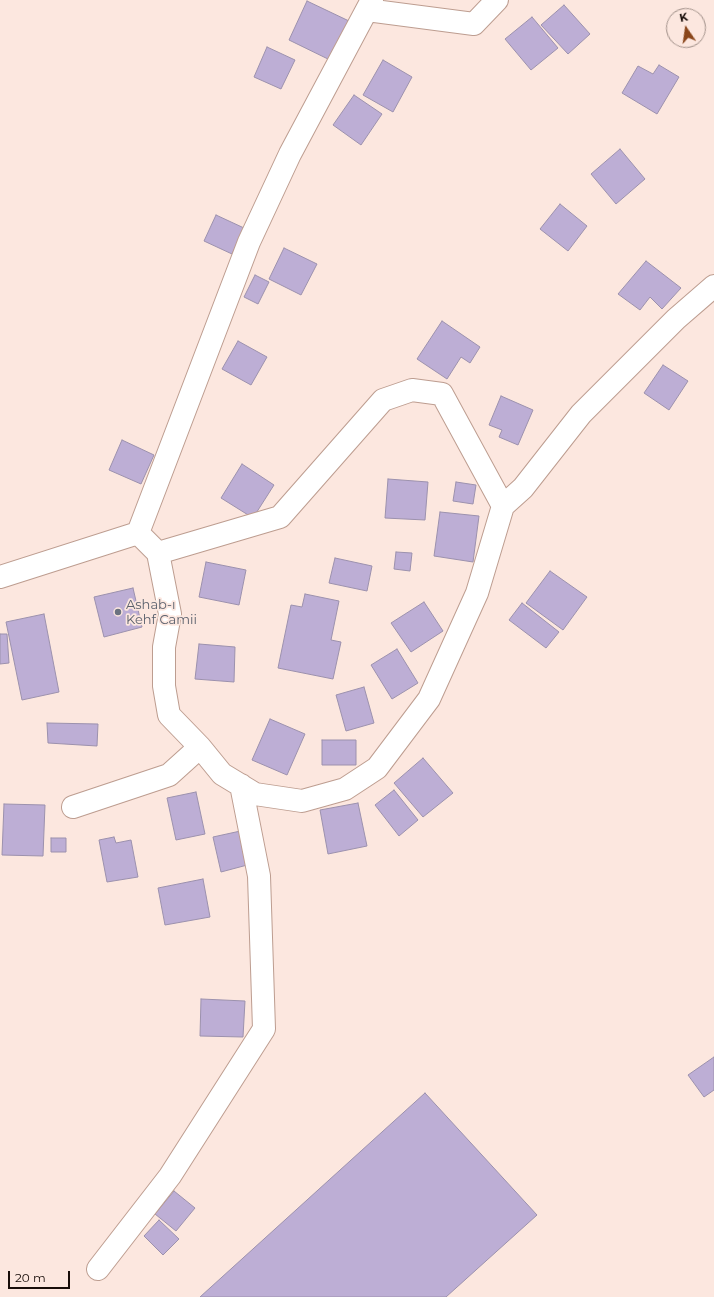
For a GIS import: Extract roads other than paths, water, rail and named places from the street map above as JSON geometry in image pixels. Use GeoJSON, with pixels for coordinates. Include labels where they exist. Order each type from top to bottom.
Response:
{"type":"FeatureCollection","features":[{"type":"Feature","properties":{"kind":"street"},"geometry":{"type":"LineString","coordinates":[[138,533],[249,242],[290,154],[370,5],[474,24],[497,0]]}},
{"type":"Feature","properties":{"kind":"street"},"geometry":{"type":"LineString","coordinates":[[138,533],[158,552],[170,614],[164,647],[164,686],[169,715],[200,747],[222,774],[255,794],[302,801],[344,789],[377,768],[429,699],[477,592],[503,506],[523,488],[581,414],[676,319],[714,286]]}},
{"type":"Feature","properties":{"kind":"street"},"geometry":{"type":"LineString","coordinates":[[158,552],[280,517],[383,400],[412,390],[442,394],[503,506]]}},
{"type":"Feature","properties":{"kind":"street"},"geometry":{"type":"LineString","coordinates":[[0,577],[138,533]]}},
{"type":"Feature","properties":{"kind":"street"},"geometry":{"type":"LineString","coordinates":[[73,807],[169,775],[200,747]]}},
{"type":"Feature","properties":{"kind":"street"},"geometry":{"type":"LineString","coordinates":[[98,1269],[170,1176],[264,1029],[259,876],[241,785]]}},
{"type":"Feature","properties":{"kind":"place","name":"Ashab-ı Kehf Camii"},"geometry":{"type":"Point","coordinates":[118,612]}}]}
